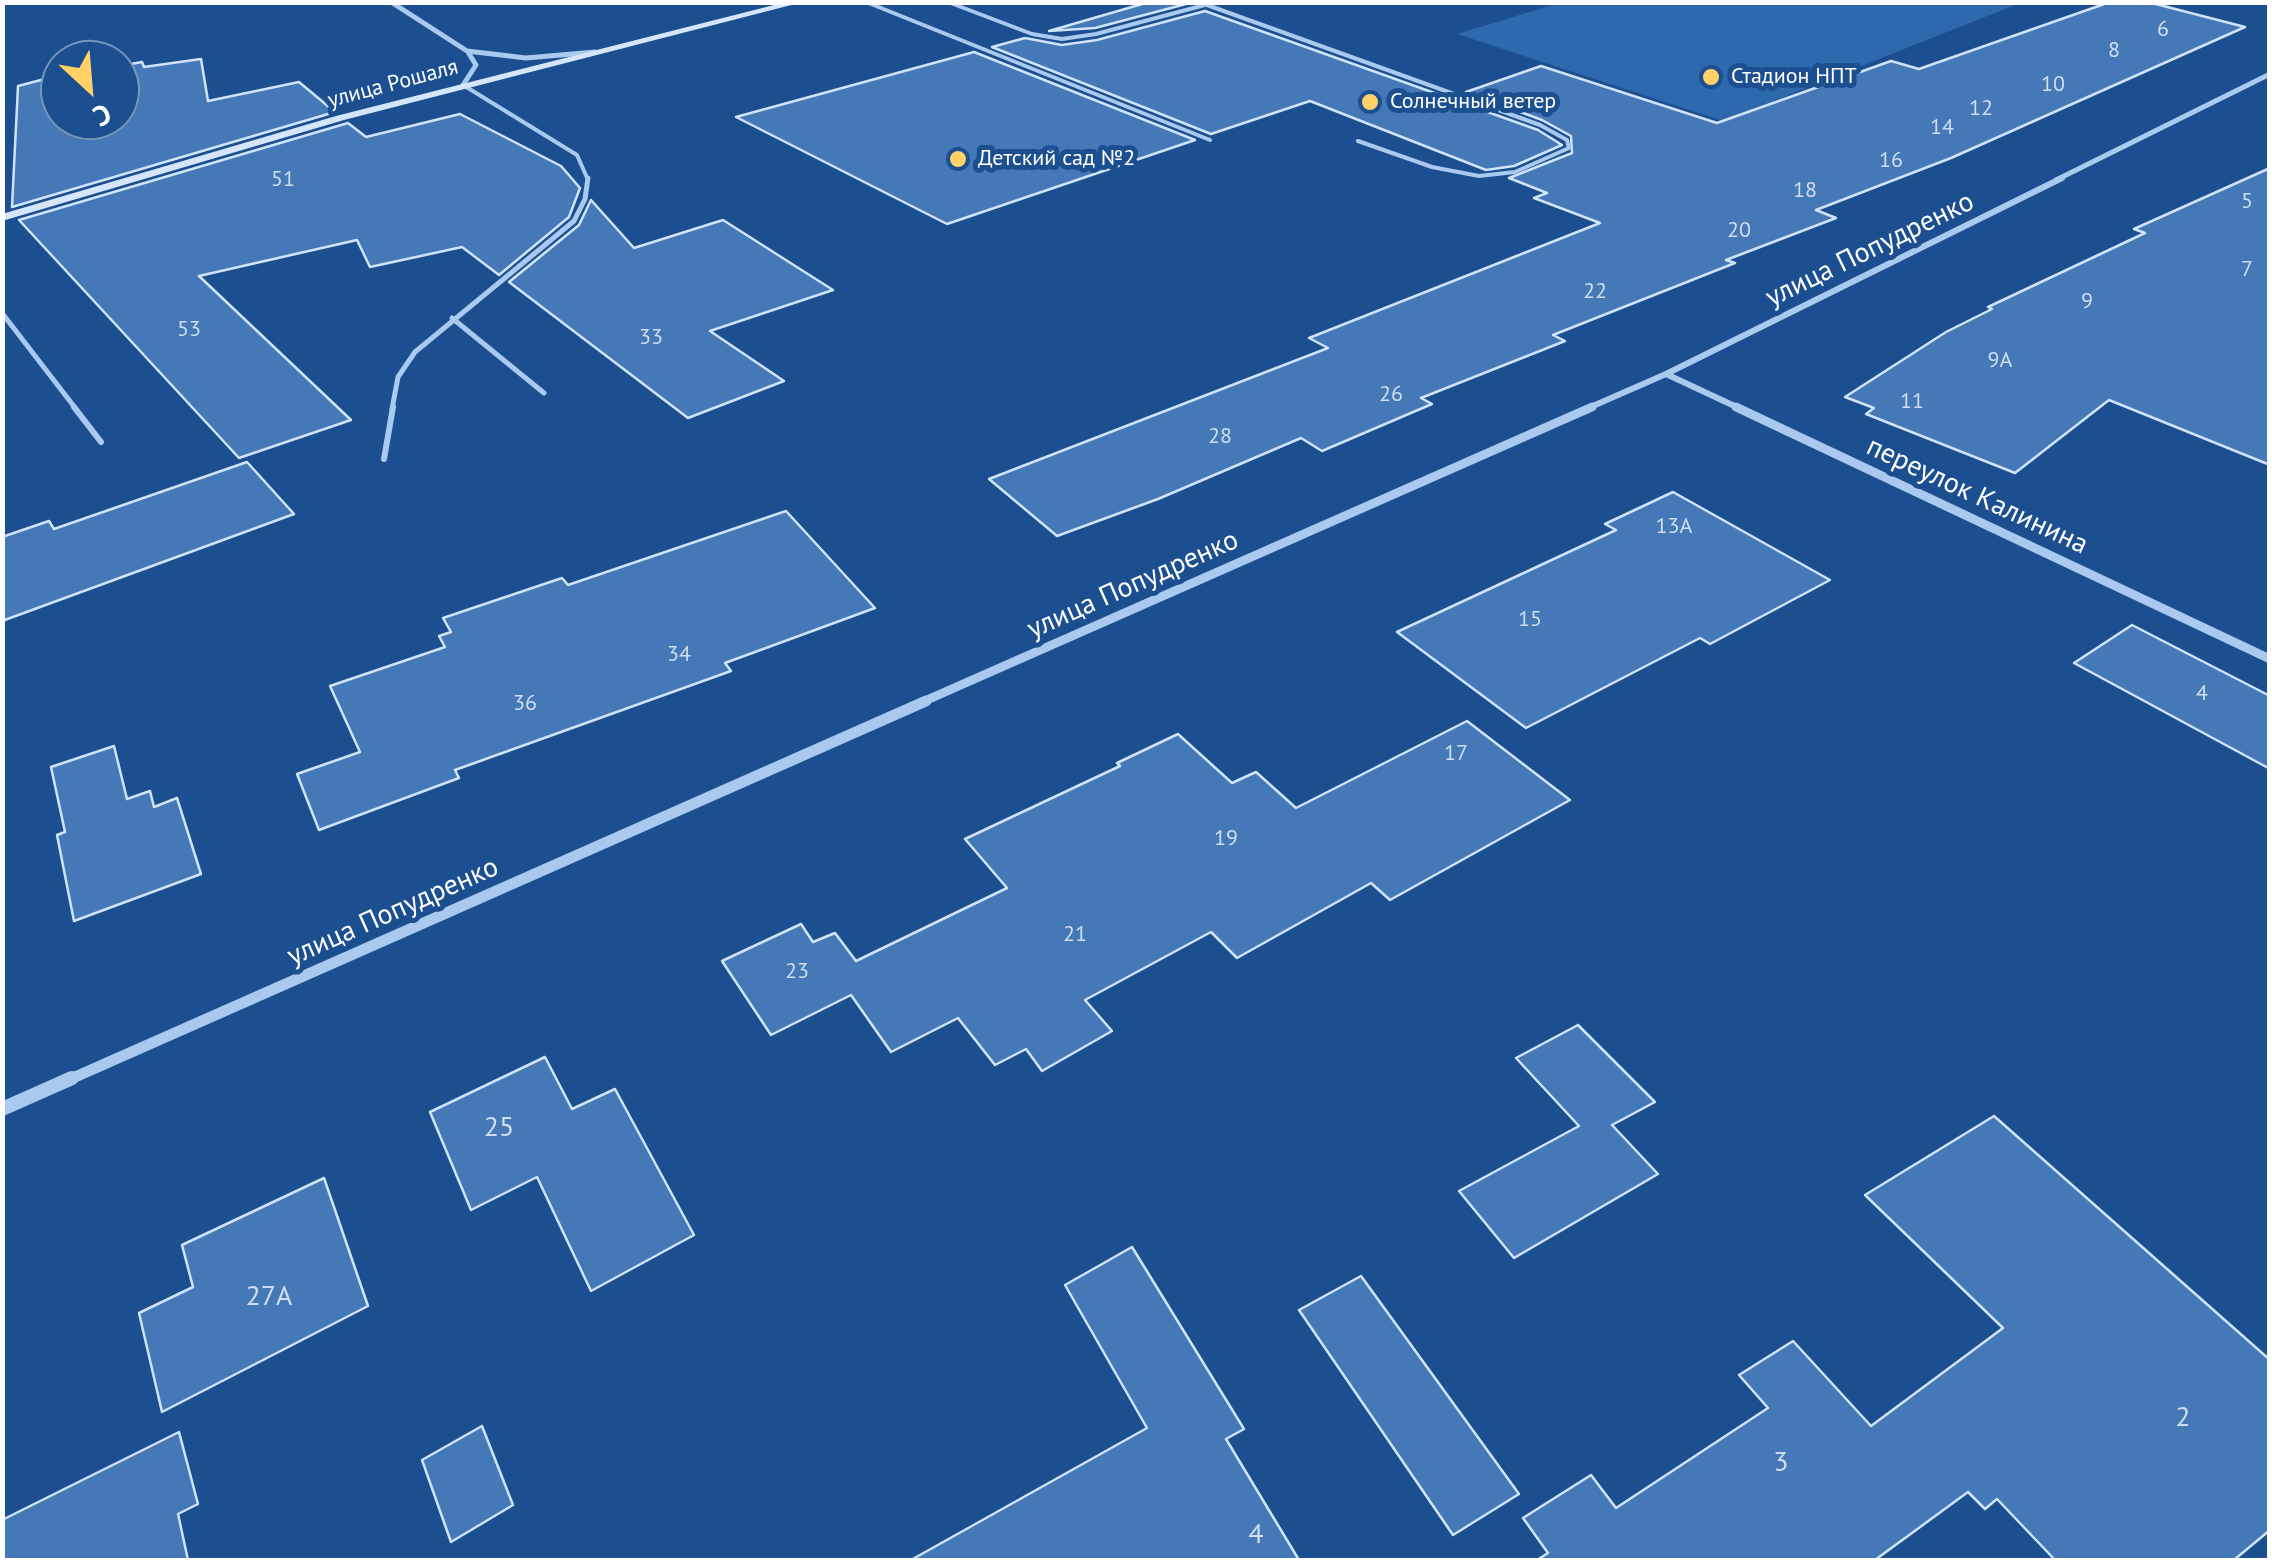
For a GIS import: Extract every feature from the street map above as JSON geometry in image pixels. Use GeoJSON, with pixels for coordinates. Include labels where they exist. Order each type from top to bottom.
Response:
{"type":"FeatureCollection","features":[{"type":"Feature","properties":{"kind":"main road","name":"улица Рошаля"},"geometry":{"type":"LineString","coordinates":[[2,218],[259,140],[798,2]]}},
{"type":"Feature","properties":{"kind":"street"},"geometry":{"type":"LineString","coordinates":[[391,2],[467,51],[476,65],[464,86]]}},
{"type":"Feature","properties":{"kind":"street"},"geometry":{"type":"LineString","coordinates":[[467,51],[526,58],[607,50]]}},
{"type":"Feature","properties":{"kind":"street","name":"улица Попудренко"},"geometry":{"type":"LineString","coordinates":[[2,1109],[1666,374],[2270,74]]}},
{"type":"Feature","properties":{"kind":"street","name":"переулок Калинина"},"geometry":{"type":"LineString","coordinates":[[1666,374],[2270,659]]}},
{"type":"Feature","properties":{"kind":"lane"},"geometry":{"type":"LineString","coordinates":[[866,2],[1210,140]]}},
{"type":"Feature","properties":{"kind":"lane"},"geometry":{"type":"LineString","coordinates":[[948,2],[1032,34],[1062,38],[1096,34],[1216,2]]}},
{"type":"Feature","properties":{"kind":"lane"},"geometry":{"type":"LineString","coordinates":[[1207,5],[1540,125],[1567,140],[1569,148],[1515,172],[1479,176],[1432,167],[1358,141]]}},
{"type":"Feature","properties":{"kind":"lane"},"geometry":{"type":"LineString","coordinates":[[384,459],[398,377],[415,352],[574,221],[586,199],[588,178],[584,165],[568,149],[464,86]]}},
{"type":"Feature","properties":{"kind":"lane"},"geometry":{"type":"LineString","coordinates":[[2,312],[100,442]]}},
{"type":"Feature","properties":{"kind":"lane"},"geometry":{"type":"LineString","coordinates":[[452,318],[544,393]]}},
{"type":"Feature","properties":{"kind":"shaded area","name":"Стадион НПТ"},"geometry":{"type":"Polygon","coordinates":[[[1559,3],[2020,3],[1723,121],[1457,34],[1559,3]]]}},
{"type":"Feature","properties":{"kind":"building"},"geometry":{"type":"Polygon","coordinates":[[[1149,2],[1186,4],[1095,28],[1049,31],[1149,2]]]}},
{"type":"Feature","properties":{"kind":"building"},"geometry":{"type":"Polygon","coordinates":[[[2110,2],[2148,2],[2245,27],[1951,158],[1816,210],[1836,218],[1726,260],[1735,263],[1553,335],[1565,341],[1421,398],[1432,404],[1322,451],[1301,438],[1158,499],[1057,536],[989,479],[1328,348],[1309,338],[1600,223],[1534,198],[1547,193],[1509,178],[1572,153],[1571,136],[1542,120],[1466,92],[1541,66],[1717,123],[1891,61],[1919,69],[2110,2]]]}},
{"type":"Feature","properties":{"kind":"building"},"geometry":{"type":"Polygon","coordinates":[[[1205,11],[1538,130],[1562,145],[1514,166],[1486,170],[1310,101],[1211,134],[992,47],[1025,38],[1062,45],[1097,40],[1205,11]]]}},
{"type":"Feature","properties":{"kind":"building"},"geometry":{"type":"Polygon","coordinates":[[[974,52],[1195,140],[947,224],[736,117],[974,52]]]}},
{"type":"Feature","properties":{"kind":"building"},"geometry":{"type":"Polygon","coordinates":[[[201,59],[208,101],[299,82],[335,112],[12,207],[18,86],[40,80],[40,140],[140,140],[140,62],[144,67],[201,59]]]}},
{"type":"Feature","properties":{"kind":"building"},"geometry":{"type":"Polygon","coordinates":[[[460,114],[561,166],[580,188],[569,217],[499,275],[462,247],[370,267],[357,240],[199,276],[351,420],[239,458],[19,220],[348,123],[366,137],[460,114]]]}},
{"type":"Feature","properties":{"kind":"building"},"geometry":{"type":"Polygon","coordinates":[[[2270,168],[2270,465],[2109,400],[2015,473],[1866,414],[1874,408],[1845,397],[1946,332],[1992,309],[1988,307],[2145,233],[2134,229],[2270,168]]]}},
{"type":"Feature","properties":{"kind":"building"},"geometry":{"type":"Polygon","coordinates":[[[591,200],[634,248],[723,220],[833,290],[710,331],[784,381],[688,418],[509,282],[579,225],[591,200]]]}},
{"type":"Feature","properties":{"kind":"building"},"geometry":{"type":"Polygon","coordinates":[[[247,462],[294,514],[2,621],[2,537],[49,521],[54,529],[247,462]]]}},
{"type":"Feature","properties":{"kind":"building"},"geometry":{"type":"Polygon","coordinates":[[[1673,492],[1830,580],[1710,644],[1700,638],[1526,728],[1397,632],[1616,530],[1605,524],[1673,492]]]}},
{"type":"Feature","properties":{"kind":"building"},"geometry":{"type":"Polygon","coordinates":[[[786,511],[875,608],[725,663],[731,671],[455,770],[459,778],[319,830],[297,774],[360,752],[330,686],[445,647],[439,636],[451,632],[443,618],[562,578],[568,585],[786,511]]]}},
{"type":"Feature","properties":{"kind":"building"},"geometry":{"type":"Polygon","coordinates":[[[2132,625],[2270,696],[2270,769],[2074,663],[2132,625]]]}},
{"type":"Feature","properties":{"kind":"building"},"geometry":{"type":"Polygon","coordinates":[[[1467,721],[1570,800],[1390,900],[1371,883],[1237,958],[1211,932],[1085,1000],[1112,1031],[1042,1071],[1026,1049],[995,1065],[958,1018],[891,1052],[851,995],[771,1035],[722,961],[801,924],[813,942],[835,933],[856,961],[1007,888],[965,839],[1120,766],[1117,763],[1178,734],[1232,783],[1256,772],[1296,808],[1467,721]]]}},
{"type":"Feature","properties":{"kind":"building"},"geometry":{"type":"Polygon","coordinates":[[[114,746],[127,799],[150,791],[154,807],[177,798],[201,874],[74,921],[57,835],[65,832],[51,767],[114,746]]]}},
{"type":"Feature","properties":{"kind":"building"},"geometry":{"type":"Polygon","coordinates":[[[1578,1025],[1655,1102],[1612,1125],[1658,1174],[1514,1258],[1459,1191],[1579,1126],[1516,1058],[1578,1025]]]}},
{"type":"Feature","properties":{"kind":"building"},"geometry":{"type":"Polygon","coordinates":[[[545,1057],[572,1109],[615,1089],[694,1235],[591,1291],[537,1177],[471,1210],[430,1112],[545,1057]]]}},
{"type":"Feature","properties":{"kind":"building"},"geometry":{"type":"Polygon","coordinates":[[[1994,1116],[2270,1360],[2270,1530],[2234,1560],[2055,1560],[1997,1499],[1985,1509],[1968,1492],[1875,1560],[1537,1560],[1548,1553],[1523,1518],[1591,1475],[1616,1508],[1768,1408],[1739,1375],[1793,1341],[1871,1426],[2003,1328],[1865,1195],[1994,1116]]]}},
{"type":"Feature","properties":{"kind":"building"},"geometry":{"type":"Polygon","coordinates":[[[324,1178],[368,1306],[162,1412],[139,1313],[193,1287],[182,1245],[324,1178]]]}},
{"type":"Feature","properties":{"kind":"building"},"geometry":{"type":"Polygon","coordinates":[[[1132,1247],[1244,1429],[1226,1439],[1299,1560],[911,1560],[1147,1428],[1065,1285],[1132,1247]]]}},
{"type":"Feature","properties":{"kind":"building"},"geometry":{"type":"Polygon","coordinates":[[[1361,1276],[1519,1494],[1453,1535],[1299,1310],[1361,1276]]]}},
{"type":"Feature","properties":{"kind":"building"},"geometry":{"type":"Polygon","coordinates":[[[482,1426],[513,1505],[451,1542],[422,1460],[482,1426]]]}},
{"type":"Feature","properties":{"kind":"building"},"geometry":{"type":"Polygon","coordinates":[[[179,1432],[198,1504],[178,1514],[188,1560],[2,1560],[2,1520],[179,1432]]]}},
{"type":"Feature","properties":{"kind":"place","name":"Стадион НПТ"},"geometry":{"type":"Point","coordinates":[1711,77]}},
{"type":"Feature","properties":{"kind":"place","name":"Солнечный ветер"},"geometry":{"type":"Point","coordinates":[1370,102]}},
{"type":"Feature","properties":{"kind":"place","name":"Детский сад №2"},"geometry":{"type":"Point","coordinates":[958,159]}}]}
